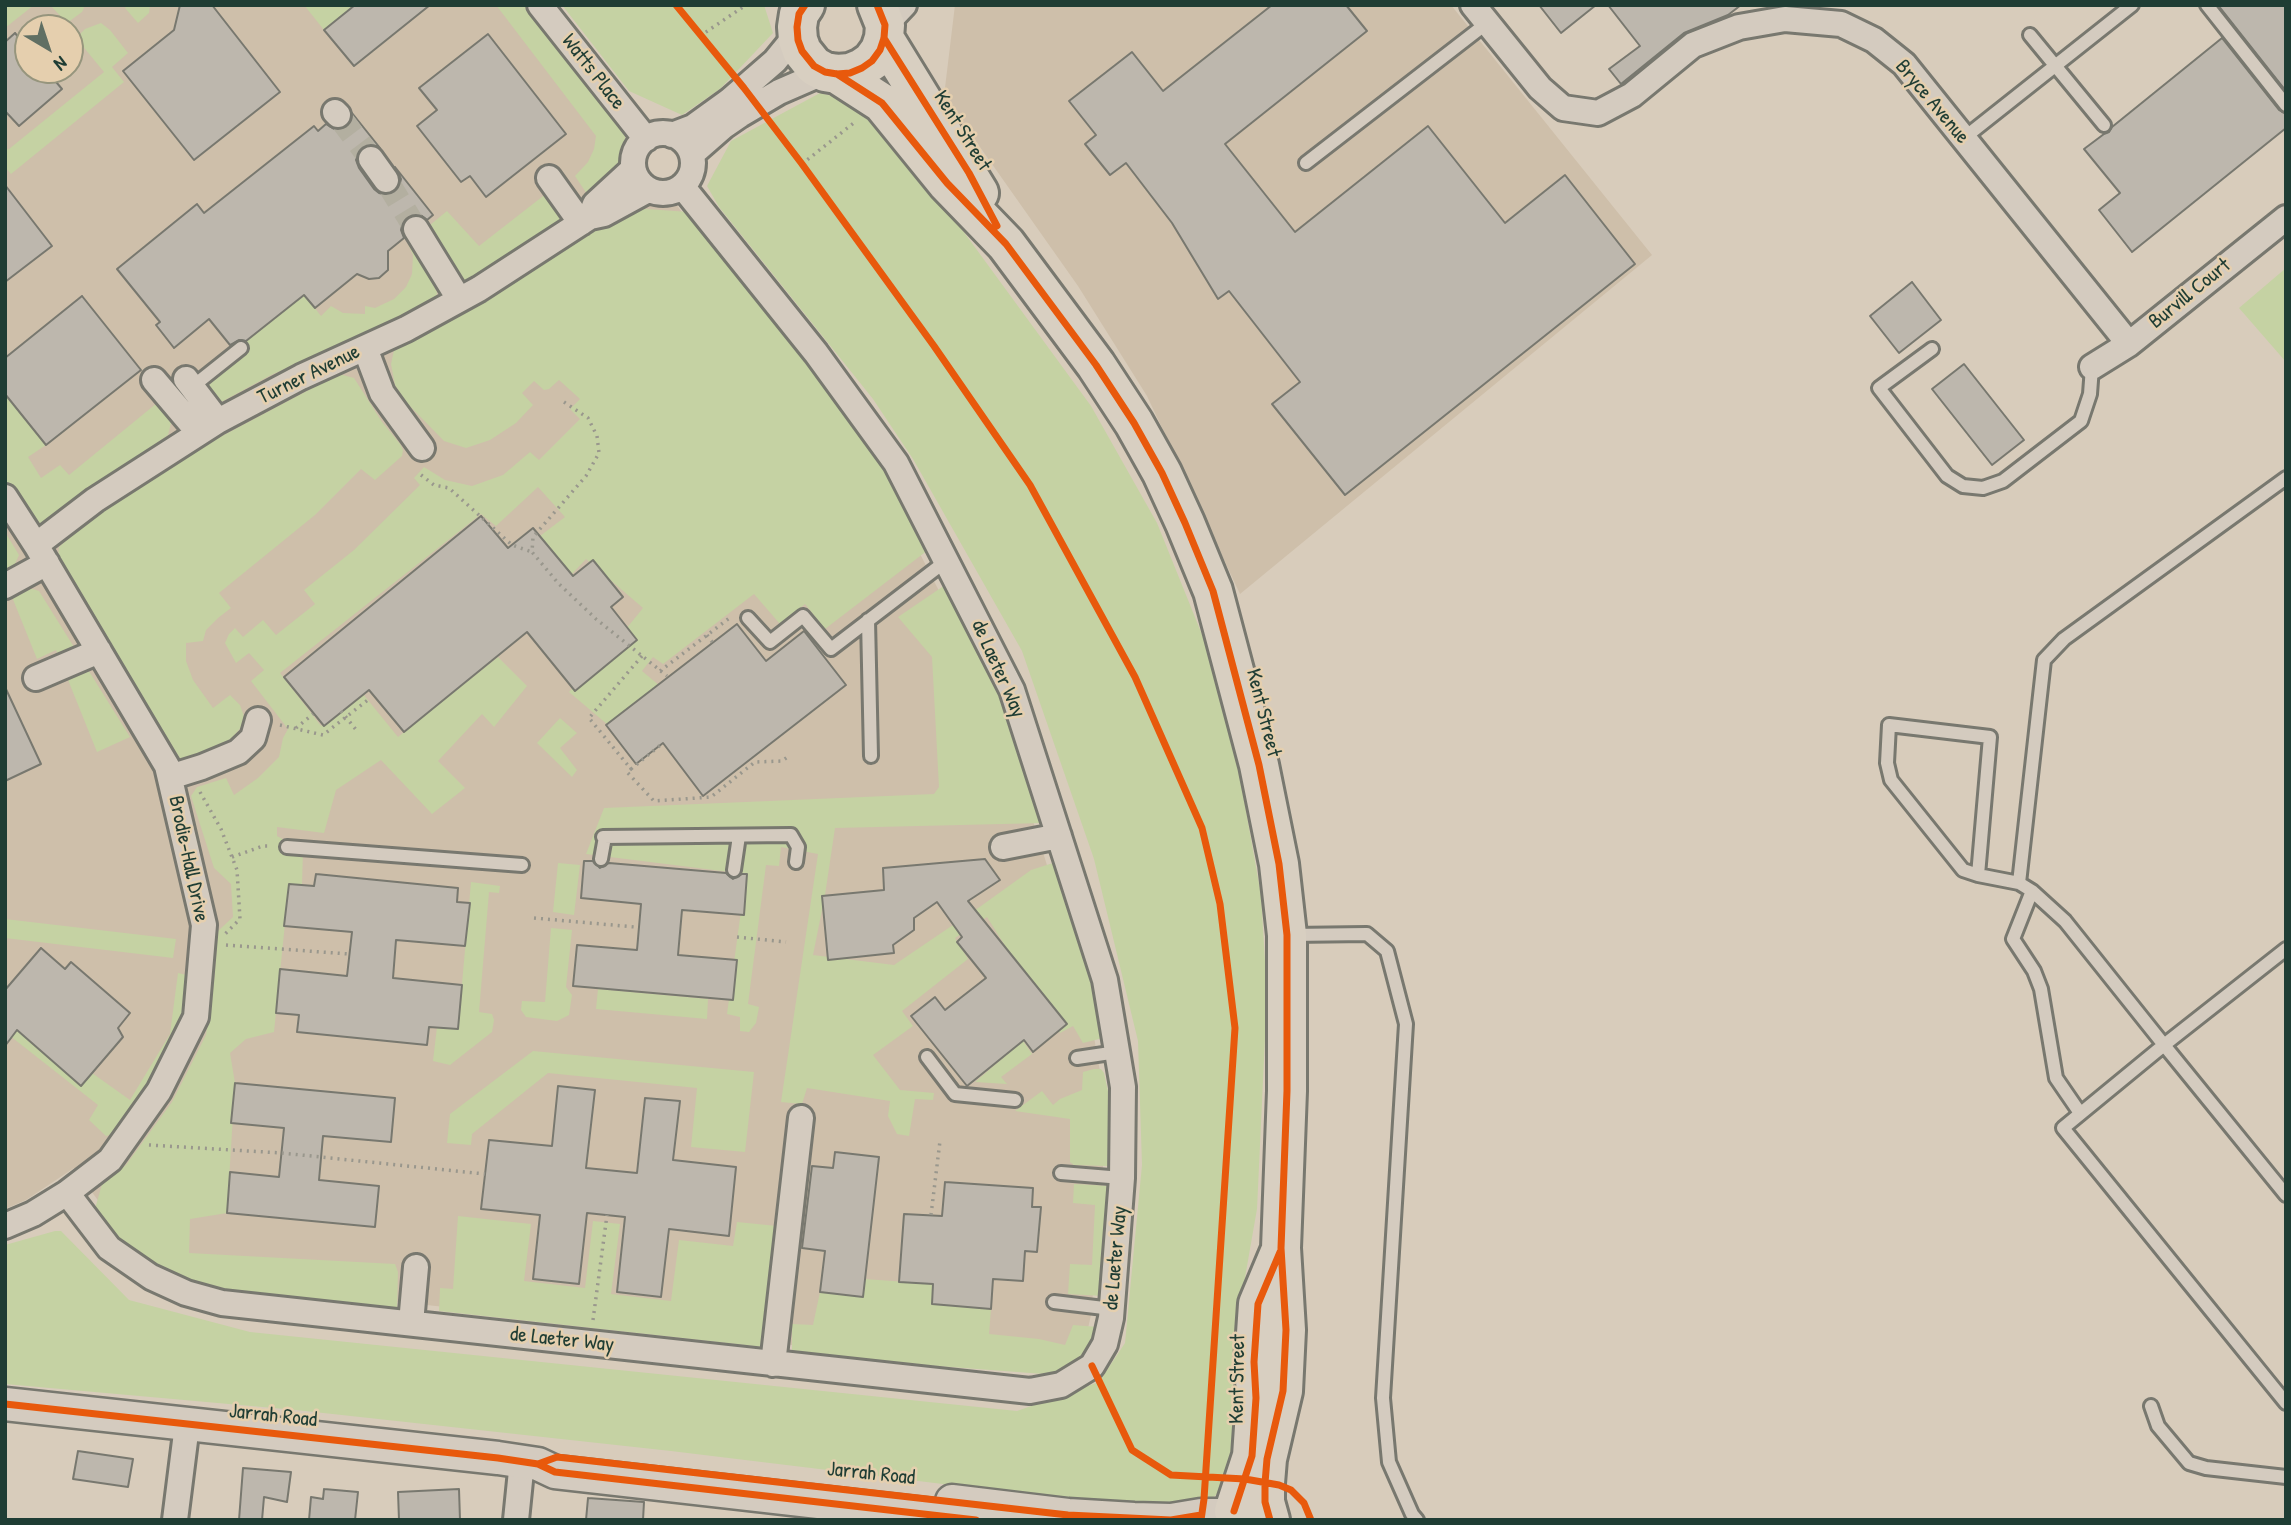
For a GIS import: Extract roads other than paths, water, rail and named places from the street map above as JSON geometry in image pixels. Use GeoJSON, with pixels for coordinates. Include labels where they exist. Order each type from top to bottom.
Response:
{"type":"FeatureCollection","features":[{"type":"Feature","properties":{"kind":"main road","name":"Kent Street"},"geometry":{"type":"LineString","coordinates":[[798,16],[799,46],[805,57],[814,66],[882,103],[947,183],[1006,244],[1111,388],[1162,473],[1213,591],[1259,765],[1279,864],[1287,935],[1287,1091],[1281,1248],[1286,1330],[1283,1391],[1267,1459],[1265,1502],[1270,1520]]}},
{"type":"Feature","properties":{"kind":"main road","name":"Kent Street"},"geometry":{"type":"LineString","coordinates":[[888,18],[910,82],[969,173],[1006,244]]}},
{"type":"Feature","properties":{"kind":"main road"},"geometry":{"type":"LineString","coordinates":[[831,73],[850,73],[868,65],[877,56],[888,18]]}},
{"type":"Feature","properties":{"kind":"main road","name":"Kent Street"},"geometry":{"type":"LineString","coordinates":[[1228,1515],[1252,1456],[1258,1304],[1281,1248]]}},
{"type":"Feature","properties":{"kind":"main road"},"geometry":{"type":"LineString","coordinates":[[1228,1515],[1245,1508],[1255,1509],[1270,1520]]}},
{"type":"Feature","properties":{"kind":"street","name":"Watts Place"},"geometry":{"type":"LineString","coordinates":[[540,5],[646,139]]}},
{"type":"Feature","properties":{"kind":"street","name":"Bryce Avenue"},"geometry":{"type":"LineString","coordinates":[[1480,14],[1540,88],[1563,108],[1598,113],[1632,95],[1693,45],[1739,27],[1785,19],[1841,24],[1874,40],[1904,64],[2129,344]]}},
{"type":"Feature","properties":{"kind":"street"},"geometry":{"type":"LineString","coordinates":[[673,135],[702,121],[775,61],[798,16]]}},
{"type":"Feature","properties":{"kind":"street"},"geometry":{"type":"LineString","coordinates":[[692,154],[724,126],[779,92],[831,73]]}},
{"type":"Feature","properties":{"kind":"street"},"geometry":{"type":"LineString","coordinates":[[659,134],[673,135],[684,142],[692,154],[692,171],[682,186],[666,193],[648,190],[639,181],[634,169],[635,152],[646,139],[659,134]]}},
{"type":"Feature","properties":{"kind":"street"},"geometry":{"type":"LineString","coordinates":[[371,159],[386,180]]}},
{"type":"Feature","properties":{"kind":"street","name":"Turner Avenue"},"geometry":{"type":"LineString","coordinates":[[585,220],[595,204],[623,176],[634,169]]}},
{"type":"Feature","properties":{"kind":"street"},"geometry":{"type":"LineString","coordinates":[[549,178],[585,220]]}},
{"type":"Feature","properties":{"kind":"street","name":"de Laeter Way"},"geometry":{"type":"LineString","coordinates":[[68,1192],[109,1248],[151,1277],[186,1293],[222,1303],[1030,1391],[1061,1385],[1092,1366],[1105,1344],[1112,1310],[1122,1178],[1123,1087],[1105,980],[1012,690],[896,463],[816,353],[682,186]]}},
{"type":"Feature","properties":{"kind":"street","name":"Turner Avenue"},"geometry":{"type":"LineString","coordinates":[[5,586],[95,500],[209,427],[301,377],[365,348],[459,299],[585,220],[604,214],[648,190]]}},
{"type":"Feature","properties":{"kind":"street","name":"Burvill Court"},"geometry":{"type":"LineString","coordinates":[[2092,367],[2129,344],[2286,218]]}},
{"type":"Feature","properties":{"kind":"street"},"geometry":{"type":"LineString","coordinates":[[416,229],[459,299]]}},
{"type":"Feature","properties":{"kind":"street"},"geometry":{"type":"LineString","coordinates":[[365,348],[382,393],[422,448]]}},
{"type":"Feature","properties":{"kind":"street"},"geometry":{"type":"LineString","coordinates":[[154,380],[209,427]]}},
{"type":"Feature","properties":{"kind":"street"},"geometry":{"type":"LineString","coordinates":[[189,383],[209,427]]}},
{"type":"Feature","properties":{"kind":"street","name":"Brodie-Hall Drive"},"geometry":{"type":"LineString","coordinates":[[5,497],[167,766],[204,925],[196,1017],[159,1091],[110,1160],[68,1192],[33,1214],[5,1226]]}},
{"type":"Feature","properties":{"kind":"street"},"geometry":{"type":"LineString","coordinates":[[36,678],[99,651]]}},
{"type":"Feature","properties":{"kind":"street"},"geometry":{"type":"LineString","coordinates":[[170,777],[238,752],[253,738],[258,720]]}},
{"type":"Feature","properties":{"kind":"street"},"geometry":{"type":"LineString","coordinates":[[1003,847],[1059,836]]}},
{"type":"Feature","properties":{"kind":"street"},"geometry":{"type":"LineString","coordinates":[[773,1364],[801,1118]]}},
{"type":"Feature","properties":{"kind":"street"},"geometry":{"type":"LineString","coordinates":[[411,1323],[416,1267]]}},
{"type":"Feature","properties":{"kind":"street","name":"Jarrah Road"},"geometry":{"type":"LineString","coordinates":[[5,1404],[530,1463],[555,1472],[976,1520]]}},
{"type":"Feature","properties":{"kind":"street"},"geometry":{"type":"LineString","coordinates":[[175,1520],[187,1425]]}},
{"type":"Feature","properties":{"kind":"street","name":"Jarrah Road"},"geometry":{"type":"LineString","coordinates":[[530,1463],[557,1457],[1068,1515],[1146,1520],[1228,1515]]}},
{"type":"Feature","properties":{"kind":"street"},"geometry":{"type":"LineString","coordinates":[[516,1520],[530,1463]]}},
{"type":"Feature","properties":{"kind":"lane"},"geometry":{"type":"LineString","coordinates":[[1964,138],[2132,5]]}},
{"type":"Feature","properties":{"kind":"lane"},"geometry":{"type":"LineString","coordinates":[[2207,5],[2286,105]]}},
{"type":"Feature","properties":{"kind":"lane"},"geometry":{"type":"LineString","coordinates":[[1306,163],[1480,14]]}},
{"type":"Feature","properties":{"kind":"lane"},"geometry":{"type":"LineString","coordinates":[[2030,34],[2104,125]]}},
{"type":"Feature","properties":{"kind":"lane"},"geometry":{"type":"LineString","coordinates":[[189,383],[241,348]]}},
{"type":"Feature","properties":{"kind":"lane"},"geometry":{"type":"LineString","coordinates":[[1932,349],[1879,388],[1947,475],[1963,486],[1983,488],[2003,481],[2081,421],[2090,394],[2092,367]]}},
{"type":"Feature","properties":{"kind":"lane"},"geometry":{"type":"LineString","coordinates":[[2019,883],[2044,660],[2064,639],[2286,478]]}},
{"type":"Feature","properties":{"kind":"lane"},"geometry":{"type":"LineString","coordinates":[[748,618],[770,642],[803,616],[831,649],[946,562]]}},
{"type":"Feature","properties":{"kind":"lane"},"geometry":{"type":"LineString","coordinates":[[868,620],[871,756]]}},
{"type":"Feature","properties":{"kind":"lane"},"geometry":{"type":"LineString","coordinates":[[1978,875],[1990,737],[1889,725],[1887,762],[1891,780],[1963,870],[1978,875],[2019,883],[2032,891],[2065,921],[2286,1195]]}},
{"type":"Feature","properties":{"kind":"lane"},"geometry":{"type":"LineString","coordinates":[[601,859],[604,837],[790,835],[798,847],[796,862]]}},
{"type":"Feature","properties":{"kind":"lane"},"geometry":{"type":"LineString","coordinates":[[734,870],[739,836]]}},
{"type":"Feature","properties":{"kind":"lane"},"geometry":{"type":"LineString","coordinates":[[287,846],[522,865]]}},
{"type":"Feature","properties":{"kind":"lane"},"geometry":{"type":"LineString","coordinates":[[2032,891],[2013,939],[2034,971],[2041,989],[2056,1078],[2080,1113]]}},
{"type":"Feature","properties":{"kind":"lane"},"geometry":{"type":"LineString","coordinates":[[1287,935],[1367,934],[1387,951],[1406,1024],[1383,1398],[1389,1462],[1412,1514],[1418,1520]]}},
{"type":"Feature","properties":{"kind":"lane"},"geometry":{"type":"LineString","coordinates":[[2286,950],[2063,1128],[2286,1403]]}},
{"type":"Feature","properties":{"kind":"lane"},"geometry":{"type":"LineString","coordinates":[[1077,1058],[1117,1052]]}},
{"type":"Feature","properties":{"kind":"lane"},"geometry":{"type":"LineString","coordinates":[[927,1058],[956,1094],[1015,1100]]}},
{"type":"Feature","properties":{"kind":"lane"},"geometry":{"type":"LineString","coordinates":[[1061,1173],[1122,1178]]}},
{"type":"Feature","properties":{"kind":"lane"},"geometry":{"type":"LineString","coordinates":[[1054,1302],[1112,1310]]}},
{"type":"Feature","properties":{"kind":"lane"},"geometry":{"type":"LineString","coordinates":[[2151,1406],[2158,1426],[2189,1463],[2206,1468],[2286,1477]]}},
{"type":"Feature","properties":{"kind":"tunnel"},"geometry":{"type":"LineString","coordinates":[[338,115],[371,159]]}},
{"type":"Feature","properties":{"kind":"tunnel"},"geometry":{"type":"LineString","coordinates":[[386,180],[416,229]]}}]}
